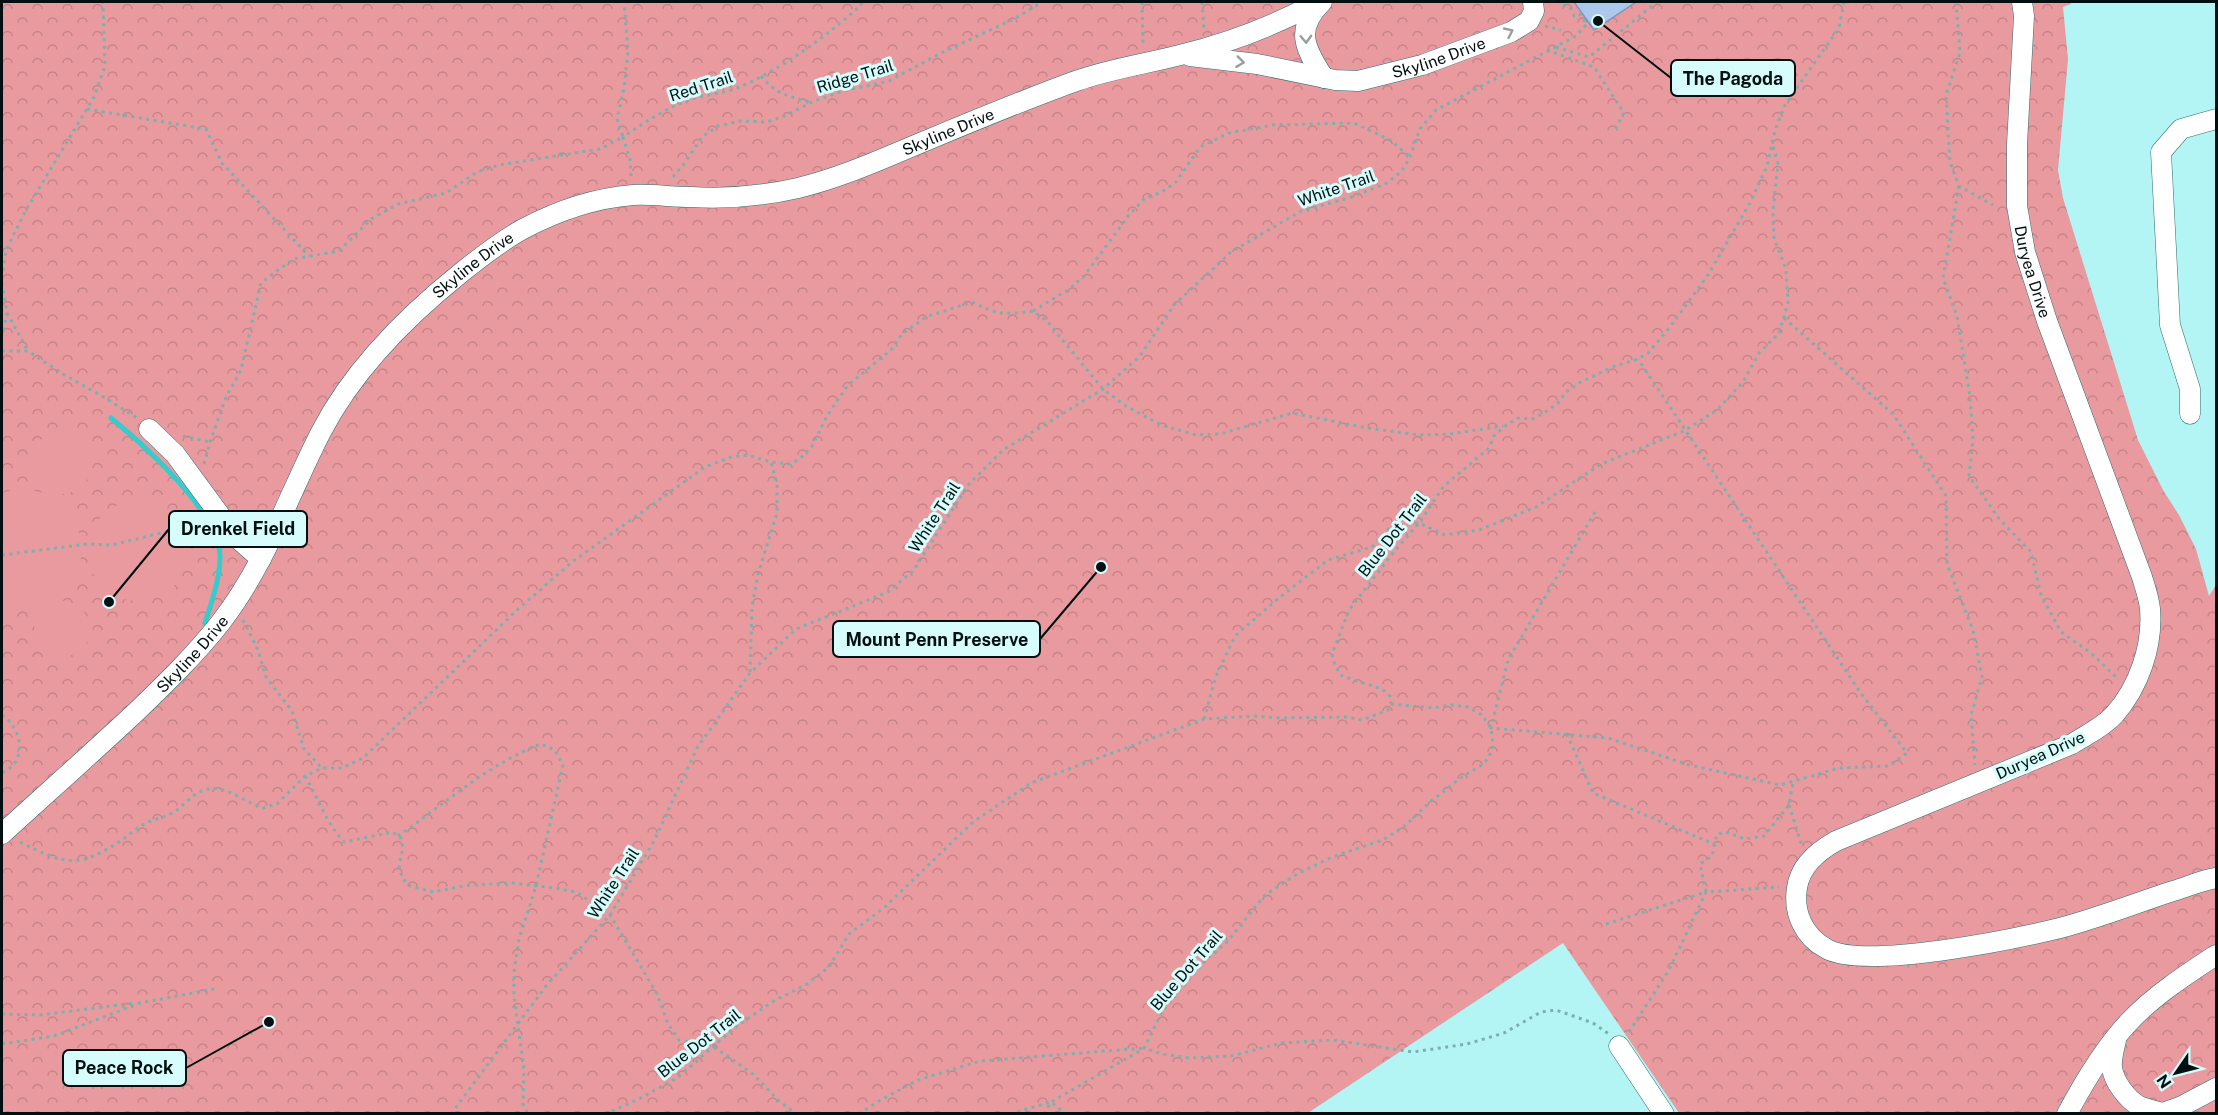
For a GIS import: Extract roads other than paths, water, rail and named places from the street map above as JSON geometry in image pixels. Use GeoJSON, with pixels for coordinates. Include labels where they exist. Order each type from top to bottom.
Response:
{"type":"FeatureCollection","features":[{"type":"Feature","properties":{"kind":"street","name":"Skyline Drive"},"geometry":{"type":"LineString","coordinates":[[3,833],[172,678],[221,622],[261,559],[322,430],[342,396],[393,333],[413,313],[475,261],[524,229],[579,206],[631,195],[658,194],[692,197],[753,195],[819,182],[875,163],[1017,103],[1080,80],[1205,48],[1263,29],[1320,2]]}},
{"type":"Feature","properties":{"kind":"street","name":"Skyline Drive"},"geometry":{"type":"LineString","coordinates":[[1320,2],[1306,25],[1304,39],[1306,50],[1324,78]]}},
{"type":"Feature","properties":{"kind":"street","name":"Skyline Drive"},"geometry":{"type":"LineString","coordinates":[[1182,55],[1257,64],[1324,78],[1358,81],[1422,65],[1519,27],[1529,21],[1534,11],[1533,2]]}},
{"type":"Feature","properties":{"kind":"street","name":"Duryea Drive"},"geometry":{"type":"LineString","coordinates":[[2022,2],[2024,16],[2017,144],[2017,206],[2025,252],[2037,291],[2142,577],[2150,607],[2150,634],[2145,658],[2131,690],[2113,716],[2098,728],[2072,744],[1836,841],[1820,850],[1807,864],[1798,883],[1795,902],[1800,920],[1810,936],[1828,950],[1850,955],[1876,956],[1934,952],[2062,927],[2217,878]]}},
{"type":"Feature","properties":{"kind":"street"},"geometry":{"type":"LineString","coordinates":[[2190,414],[2190,389],[2170,326],[2161,152],[2181,129],[2217,119]]}},
{"type":"Feature","properties":{"kind":"street"},"geometry":{"type":"LineString","coordinates":[[149,429],[175,454],[236,537],[261,559]]}},
{"type":"Feature","properties":{"kind":"street"},"geometry":{"type":"LineString","coordinates":[[2067,1113],[2084,1083],[2129,1022],[2158,997],[2217,955]]}},
{"type":"Feature","properties":{"kind":"street"},"geometry":{"type":"LineString","coordinates":[[2116,1039],[2112,1070],[2128,1097],[2140,1106],[2161,1113],[2180,1107],[2217,1088]]}},
{"type":"Feature","properties":{"kind":"street"},"geometry":{"type":"LineString","coordinates":[[1619,1046],[1664,1113]]}},
{"type":"Feature","properties":{"kind":"waterway"},"geometry":{"type":"LineString","coordinates":[[111,418],[178,481],[194,500],[216,539],[220,556],[219,573],[205,623]]}},
{"type":"Feature","properties":{"kind":"place","name":"The Pagoda"},"geometry":{"type":"Point","coordinates":[1598,21]}},
{"type":"Feature","properties":{"kind":"place","name":"Mount Penn Preserve"},"geometry":{"type":"Point","coordinates":[1101,567]}},
{"type":"Feature","properties":{"kind":"place","name":"Drenkel Field"},"geometry":{"type":"Point","coordinates":[109,602]}},
{"type":"Feature","properties":{"kind":"place","name":"Peace Rock"},"geometry":{"type":"Point","coordinates":[269,1022]}}]}
